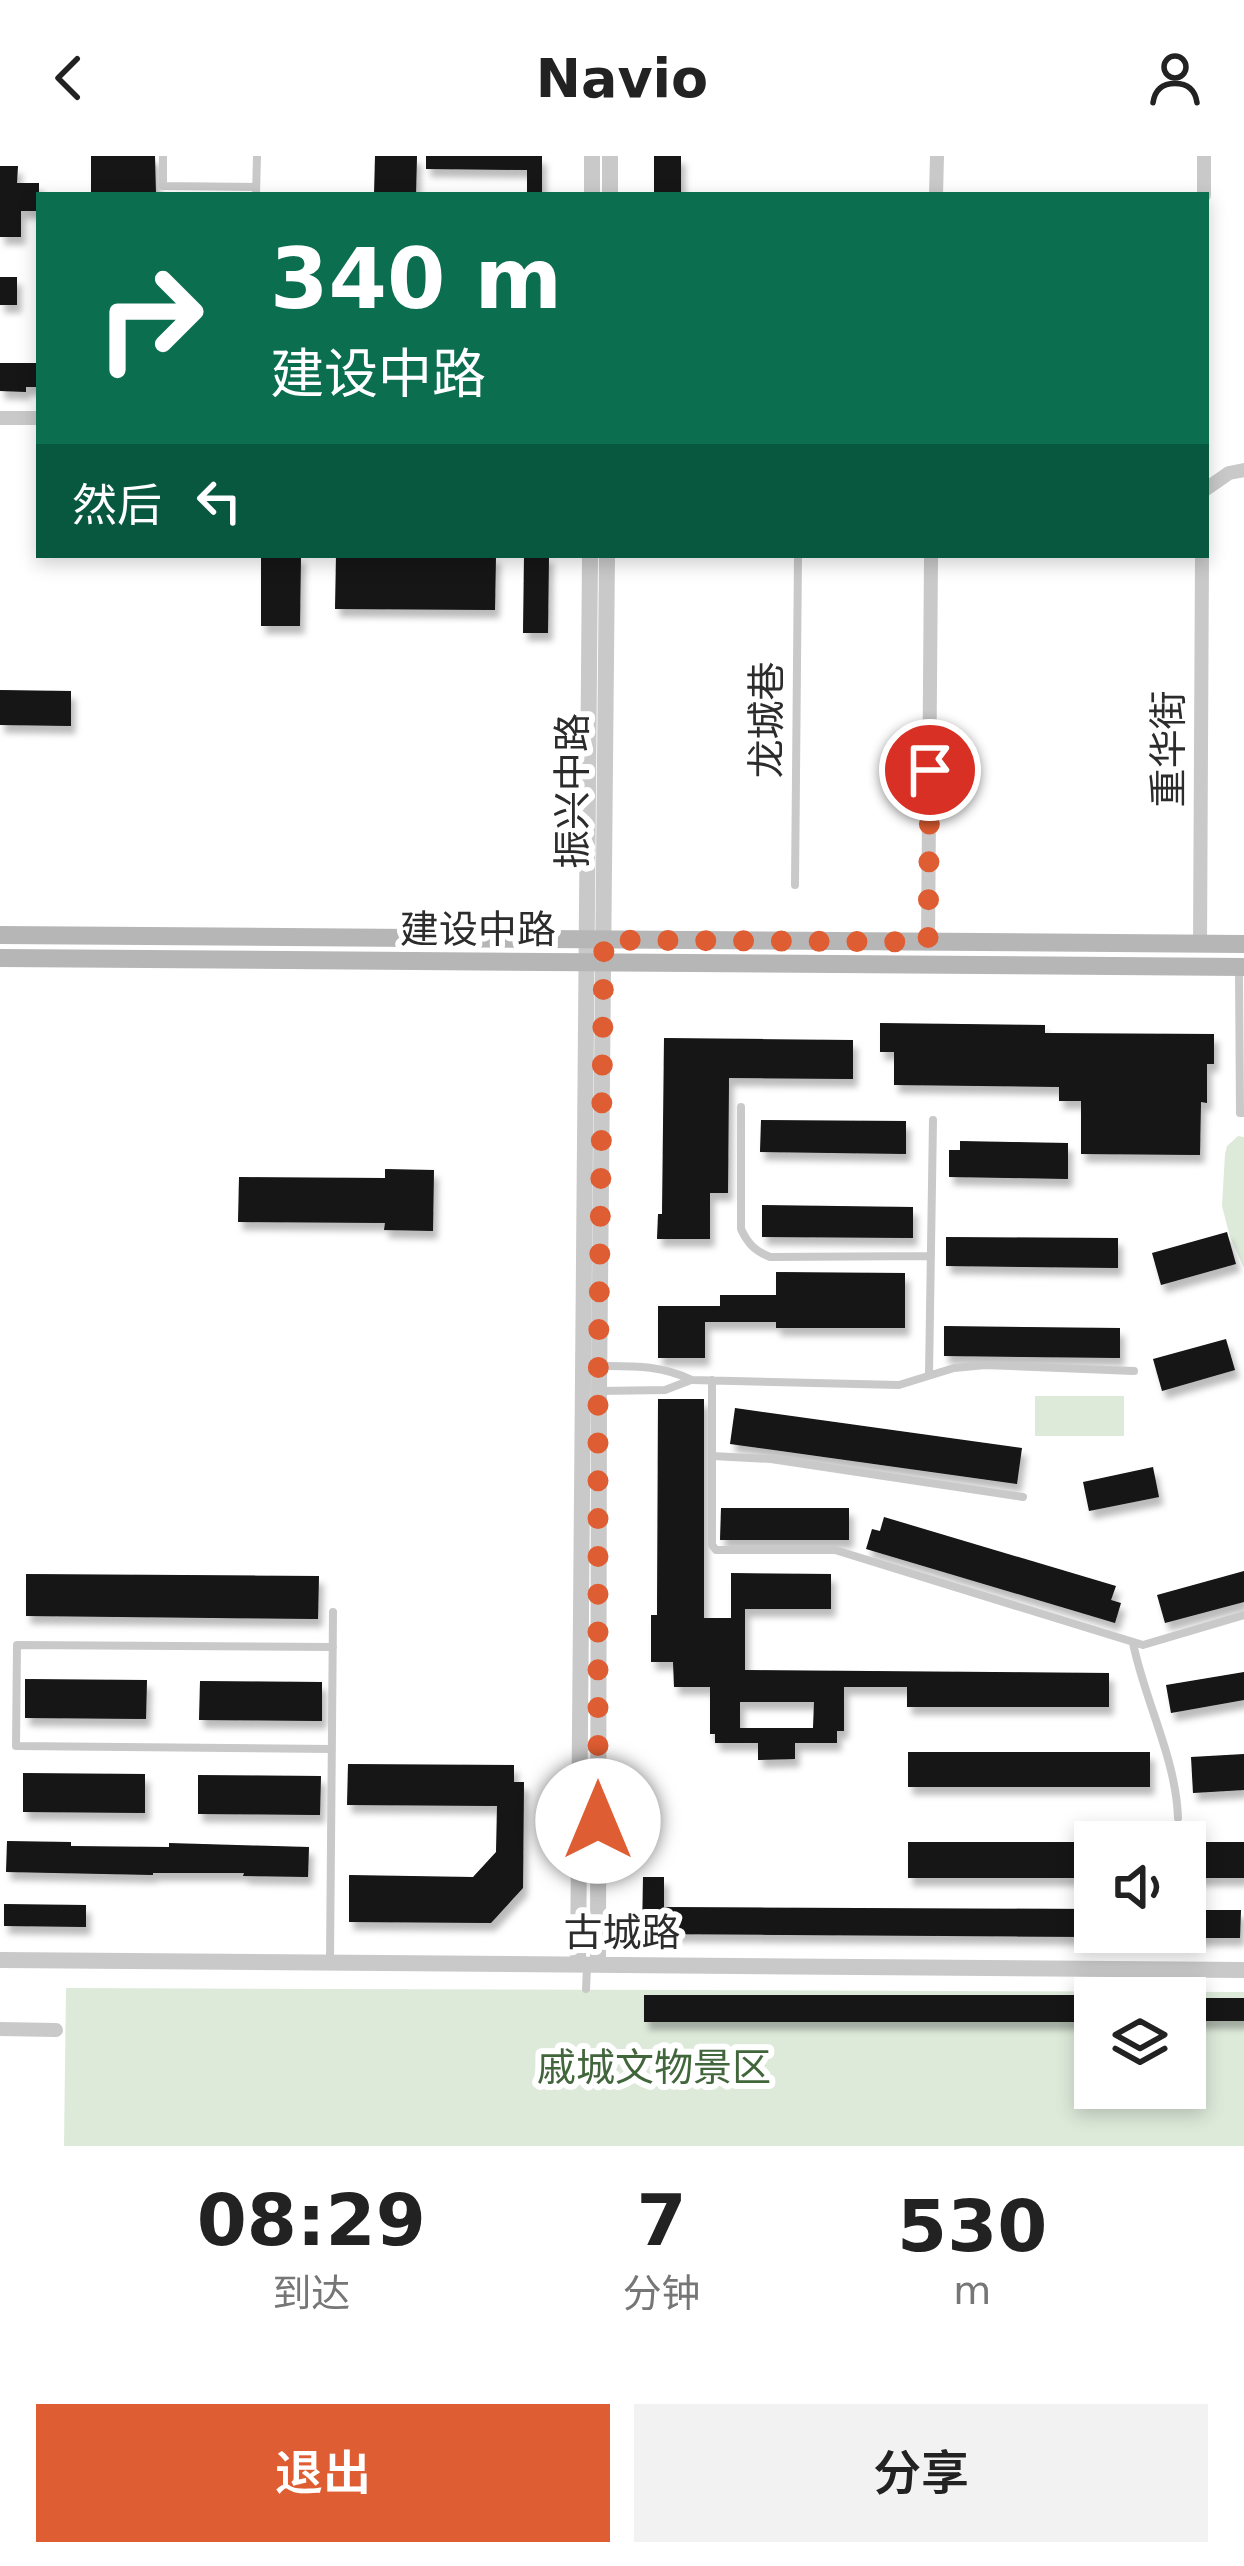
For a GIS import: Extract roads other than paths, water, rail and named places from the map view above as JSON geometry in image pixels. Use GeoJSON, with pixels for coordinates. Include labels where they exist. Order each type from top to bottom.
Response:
{"type":"FeatureCollection","features":[{"type":"Feature","properties":{"kind":"main road","name":"建设中路"},"geometry":{"type":"LineString","coordinates":[[0,935],[1244,944]]}},
{"type":"Feature","properties":{"kind":"main road","name":"建设中路"},"geometry":{"type":"LineString","coordinates":[[0,958],[1242,968]]}},
{"type":"Feature","properties":{"kind":"street"},"geometry":{"type":"LineString","coordinates":[[592,156],[592,192]]}},
{"type":"Feature","properties":{"kind":"street"},"geometry":{"type":"LineString","coordinates":[[610,156],[610,192]]}},
{"type":"Feature","properties":{"kind":"street"},"geometry":{"type":"LineString","coordinates":[[936,192],[937,156]]}},
{"type":"Feature","properties":{"kind":"street"},"geometry":{"type":"LineString","coordinates":[[1204,156],[1204,192]]}},
{"type":"Feature","properties":{"kind":"street"},"geometry":{"type":"LineString","coordinates":[[0,418],[36,418]]}},
{"type":"Feature","properties":{"kind":"street"},"geometry":{"type":"LineString","coordinates":[[1209,487],[1229,473],[1244,470]]}},
{"type":"Feature","properties":{"kind":"street","name":"振兴中路"},"geometry":{"type":"LineString","coordinates":[[590,558],[596,940]]}},
{"type":"Feature","properties":{"kind":"street","name":"振兴中路"},"geometry":{"type":"LineString","coordinates":[[588,1964],[595,962],[607,558]]}},
{"type":"Feature","properties":{"kind":"street"},"geometry":{"type":"LineString","coordinates":[[928,942],[931,558]]}},
{"type":"Feature","properties":{"kind":"street","name":"重华街"},"geometry":{"type":"LineString","coordinates":[[1200,944],[1202,558]]}},
{"type":"Feature","properties":{"kind":"street","name":"振兴中路"},"geometry":{"type":"LineString","coordinates":[[588,1964],[599,1366],[595,962]]}},
{"type":"Feature","properties":{"kind":"street","name":"古城路"},"geometry":{"type":"LineString","coordinates":[[0,1960],[1244,1970]]}},
{"type":"Feature","properties":{"kind":"street"},"geometry":{"type":"LineString","coordinates":[[0,2029],[56,2030]]}},
{"type":"Feature","properties":{"kind":"lane"},"geometry":{"type":"LineString","coordinates":[[163,156],[163,186],[256,191],[256,156]]}},
{"type":"Feature","properties":{"kind":"lane","name":"龙城巷"},"geometry":{"type":"LineString","coordinates":[[795,885],[797,558]]}},
{"type":"Feature","properties":{"kind":"lane"},"geometry":{"type":"LineString","coordinates":[[1242,968],[1243,1114]]}},
{"type":"Feature","properties":{"kind":"lane"},"geometry":{"type":"LineString","coordinates":[[741,1107],[741,1229],[756,1251],[770,1258],[931,1256]]}},
{"type":"Feature","properties":{"kind":"lane"},"geometry":{"type":"LineString","coordinates":[[929,1375],[933,1120]]}},
{"type":"Feature","properties":{"kind":"lane"},"geometry":{"type":"LineString","coordinates":[[598,1391],[665,1390],[692,1380],[898,1385],[954,1368],[985,1365],[1134,1371]]}},
{"type":"Feature","properties":{"kind":"lane"},"geometry":{"type":"LineString","coordinates":[[599,1366],[651,1366],[692,1380]]}},
{"type":"Feature","properties":{"kind":"lane"},"geometry":{"type":"LineString","coordinates":[[712,1380],[712,1545],[716,1550],[835,1550],[1143,1646],[1244,1615]]}},
{"type":"Feature","properties":{"kind":"lane"},"geometry":{"type":"LineString","coordinates":[[712,1456],[771,1459],[1023,1497]]}},
{"type":"Feature","properties":{"kind":"lane"},"geometry":{"type":"LineString","coordinates":[[330,1962],[333,1612]]}},
{"type":"Feature","properties":{"kind":"lane"},"geometry":{"type":"LineString","coordinates":[[1133,1642],[1173,1776],[1178,1819]]}},
{"type":"Feature","properties":{"kind":"lane"},"geometry":{"type":"LineString","coordinates":[[332,1749],[16,1746],[17,1645],[333,1647]]}},
{"type":"Feature","properties":{"kind":"lane"},"geometry":{"type":"LineString","coordinates":[[586,1989],[588,1964]]}},
{"type":"Feature","properties":{"kind":"park label","name":"戚城文物景区"},"geometry":{"type":"Point","coordinates":[654,2067]}}]}
